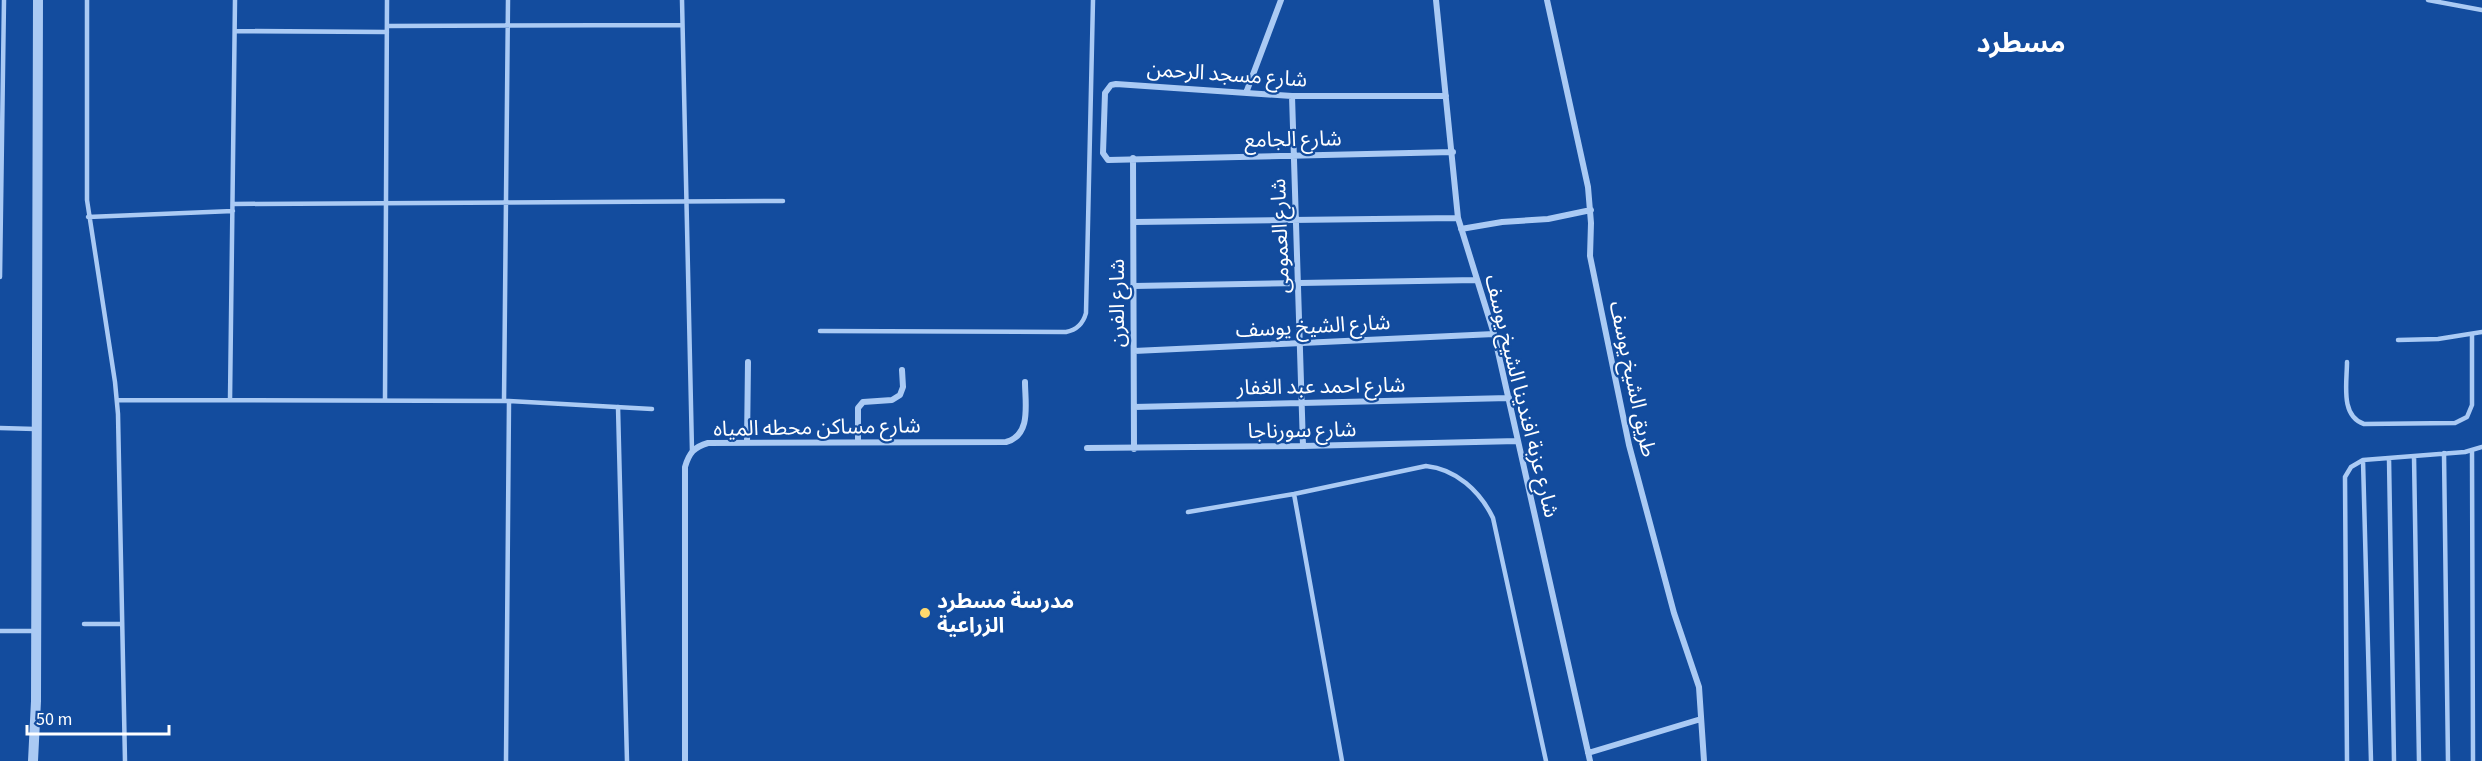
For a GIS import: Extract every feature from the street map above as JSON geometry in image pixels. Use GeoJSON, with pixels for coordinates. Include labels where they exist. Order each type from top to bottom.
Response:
{"type":"FeatureCollection","features":[{"type":"Feature","properties":{"kind":"street"},"geometry":{"type":"LineString","coordinates":[[33,761],[36,631],[38,0]]}},
{"type":"Feature","properties":{"kind":"street"},"geometry":{"type":"LineString","coordinates":[[1246,93],[1281,0]]}},
{"type":"Feature","properties":{"kind":"street","name":"شارع عزبة افندينا الشيخ يوسف"},"geometry":{"type":"LineString","coordinates":[[1436,0],[1458,218],[1494,334],[1590,761]]}},
{"type":"Feature","properties":{"kind":"street","name":"طريق الشيخ يوسف"},"geometry":{"type":"LineString","coordinates":[[1547,0],[1588,187],[1591,210],[1590,256],[1629,446],[1674,613],[1699,687],[1704,761]]}},
{"type":"Feature","properties":{"kind":"street","name":"شارع مسجد الرحمن"},"geometry":{"type":"LineString","coordinates":[[1133,158],[1108,160],[1104,157],[1105,93],[1111,85],[1292,96],[1446,96]]}},
{"type":"Feature","properties":{"kind":"street","name":"شارع العمومى"},"geometry":{"type":"LineString","coordinates":[[1292,96],[1303,446]]}},
{"type":"Feature","properties":{"kind":"street","name":"شارع الجامع"},"geometry":{"type":"LineString","coordinates":[[1133,158],[1453,152]]}},
{"type":"Feature","properties":{"kind":"street","name":"شارع الفرن"},"geometry":{"type":"LineString","coordinates":[[1133,158],[1134,449]]}},
{"type":"Feature","properties":{"kind":"street"},"geometry":{"type":"LineString","coordinates":[[1461,229],[1503,222],[1548,219],[1591,210]]}},
{"type":"Feature","properties":{"kind":"street"},"geometry":{"type":"LineString","coordinates":[[1134,222],[1458,218]]}},
{"type":"Feature","properties":{"kind":"street"},"geometry":{"type":"LineString","coordinates":[[1134,286],[1477,280]]}},
{"type":"Feature","properties":{"kind":"street","name":"شارع الشيخ يوسف"},"geometry":{"type":"LineString","coordinates":[[1134,351],[1494,334]]}},
{"type":"Feature","properties":{"kind":"street"},"geometry":{"type":"LineString","coordinates":[[747,443],[748,362]]}},
{"type":"Feature","properties":{"kind":"street"},"geometry":{"type":"LineString","coordinates":[[858,442],[858,408],[863,402],[897,398],[902,392],[902,370]]}},
{"type":"Feature","properties":{"kind":"street","name":"شارع مساكن محطه المياه"},"geometry":{"type":"LineString","coordinates":[[685,761],[685,467],[688,455],[696,446],[708,443],[1013,440],[1023,431],[1025,424],[1025,382]]}},
{"type":"Feature","properties":{"kind":"street","name":"شارع احمد عبد الغفار"},"geometry":{"type":"LineString","coordinates":[[1134,408],[1509,398]]}},
{"type":"Feature","properties":{"kind":"street","name":"شارع سورناجا"},"geometry":{"type":"LineString","coordinates":[[1087,448],[1518,441]]}},
{"type":"Feature","properties":{"kind":"street"},"geometry":{"type":"LineString","coordinates":[[1588,753],[1701,719]]}},
{"type":"Feature","properties":{"kind":"lane"},"geometry":{"type":"LineString","coordinates":[[0,277],[4,0]]}},
{"type":"Feature","properties":{"kind":"lane"},"geometry":{"type":"LineString","coordinates":[[87,0],[86,179],[88,217],[117,400],[125,761]]}},
{"type":"Feature","properties":{"kind":"lane"},"geometry":{"type":"LineString","coordinates":[[230,400],[236,0]]}},
{"type":"Feature","properties":{"kind":"lane"},"geometry":{"type":"LineString","coordinates":[[385,400],[387,0]]}},
{"type":"Feature","properties":{"kind":"lane"},"geometry":{"type":"LineString","coordinates":[[506,761],[508,0]]}},
{"type":"Feature","properties":{"kind":"lane"},"geometry":{"type":"LineString","coordinates":[[682,0],[692,451]]}},
{"type":"Feature","properties":{"kind":"lane"},"geometry":{"type":"LineString","coordinates":[[820,331],[1066,332],[1082,324],[1086,313],[1093,0]]}},
{"type":"Feature","properties":{"kind":"lane"},"geometry":{"type":"LineString","coordinates":[[2428,0],[2482,10]]}},
{"type":"Feature","properties":{"kind":"lane"},"geometry":{"type":"LineString","coordinates":[[235,31],[682,25]]}},
{"type":"Feature","properties":{"kind":"lane"},"geometry":{"type":"LineString","coordinates":[[233,204],[783,201]]}},
{"type":"Feature","properties":{"kind":"lane"},"geometry":{"type":"LineString","coordinates":[[88,217],[233,211]]}},
{"type":"Feature","properties":{"kind":"lane"},"geometry":{"type":"LineString","coordinates":[[2398,340],[2482,332]]}},
{"type":"Feature","properties":{"kind":"lane"},"geometry":{"type":"LineString","coordinates":[[2347,362],[2349,410],[2358,422],[2364,424],[2455,423],[2467,417],[2472,405],[2472,334]]}},
{"type":"Feature","properties":{"kind":"lane"},"geometry":{"type":"LineString","coordinates":[[117,400],[507,401],[652,408]]}},
{"type":"Feature","properties":{"kind":"lane"},"geometry":{"type":"LineString","coordinates":[[618,407],[627,761]]}},
{"type":"Feature","properties":{"kind":"lane"},"geometry":{"type":"LineString","coordinates":[[0,428],[35,429]]}},
{"type":"Feature","properties":{"kind":"lane"},"geometry":{"type":"LineString","coordinates":[[2348,761],[2344,483],[2351,467],[2362,460],[2472,451],[2482,447]]}},
{"type":"Feature","properties":{"kind":"lane"},"geometry":{"type":"LineString","coordinates":[[2472,451],[2474,761]]}},
{"type":"Feature","properties":{"kind":"lane"},"geometry":{"type":"LineString","coordinates":[[2444,453],[2448,761]]}},
{"type":"Feature","properties":{"kind":"lane"},"geometry":{"type":"LineString","coordinates":[[2414,456],[2419,761]]}},
{"type":"Feature","properties":{"kind":"lane"},"geometry":{"type":"LineString","coordinates":[[2389,458],[2394,761]]}},
{"type":"Feature","properties":{"kind":"lane"},"geometry":{"type":"LineString","coordinates":[[2362,460],[2371,761]]}},
{"type":"Feature","properties":{"kind":"lane"},"geometry":{"type":"LineString","coordinates":[[1188,512],[1294,494],[1426,466],[1451,472],[1479,495],[1489,510],[1495,526],[1545,761]]}},
{"type":"Feature","properties":{"kind":"lane"},"geometry":{"type":"LineString","coordinates":[[1294,494],[1342,761]]}},
{"type":"Feature","properties":{"kind":"lane"},"geometry":{"type":"LineString","coordinates":[[84,624],[122,624]]}},
{"type":"Feature","properties":{"kind":"lane"},"geometry":{"type":"LineString","coordinates":[[0,631],[36,631]]}},
{"type":"Feature","properties":{"kind":"place","name":"مدرسة مسطرد الزراعية"},"geometry":{"type":"Point","coordinates":[925,613]}},
{"type":"Feature","properties":{"kind":"district","name":"مسطرد"},"geometry":{"type":"Point","coordinates":[2021,43]}}]}
